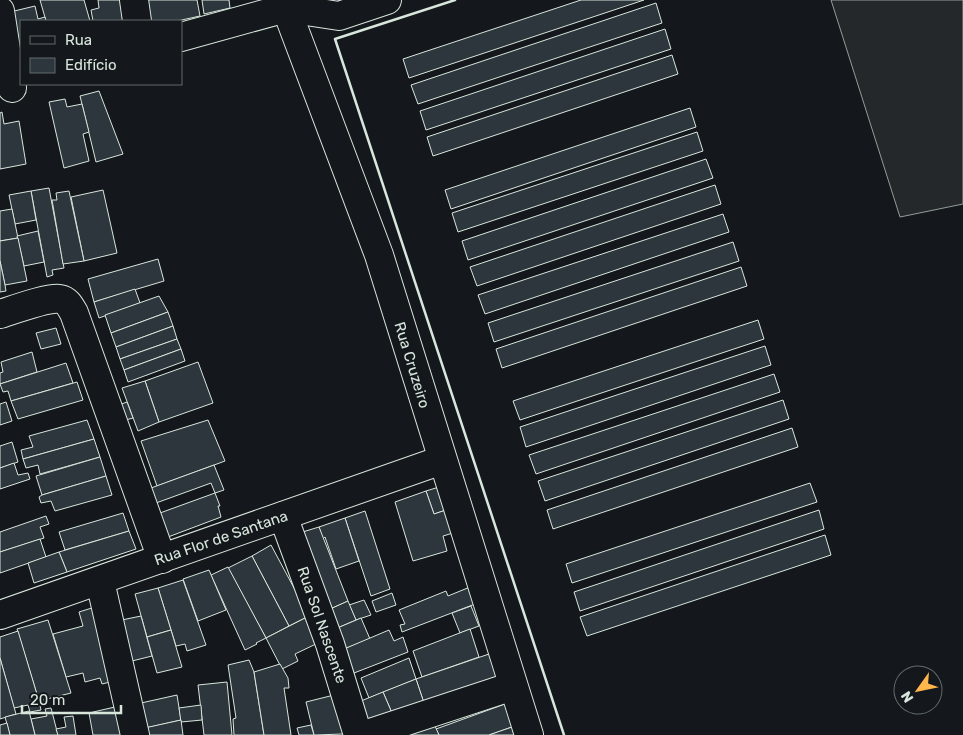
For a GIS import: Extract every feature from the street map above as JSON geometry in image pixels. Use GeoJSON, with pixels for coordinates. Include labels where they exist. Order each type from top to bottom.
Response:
{"type":"FeatureCollection","features":[{"type":"Feature","properties":{"kind":"street"},"geometry":{"type":"LineString","coordinates":[[134,0],[137,20]]}},
{"type":"Feature","properties":{"kind":"street"},"geometry":{"type":"LineString","coordinates":[[182,37],[285,4],[338,16],[387,0]]}},
{"type":"Feature","properties":{"kind":"street","name":"Rua Cruzeiro"},"geometry":{"type":"LineString","coordinates":[[285,4],[378,255],[529,735]]}},
{"type":"Feature","properties":{"kind":"street"},"geometry":{"type":"LineString","coordinates":[[0,11],[13,88]]}},
{"type":"Feature","properties":{"kind":"street"},"geometry":{"type":"LineString","coordinates":[[0,314],[59,299],[68,303],[74,312],[162,559]]}},
{"type":"Feature","properties":{"kind":"street","name":"Rua Flor de Santana"},"geometry":{"type":"LineString","coordinates":[[0,615],[442,460]]}},
{"type":"Feature","properties":{"kind":"street","name":"Rua Sol Nascente"},"geometry":{"type":"LineString","coordinates":[[283,516],[330,644],[358,735]]}},
{"type":"Feature","properties":{"kind":"street"},"geometry":{"type":"LineString","coordinates":[[100,581],[135,735]]}},
{"type":"Feature","properties":{"kind":"street"},"geometry":{"type":"LineString","coordinates":[[364,735],[513,686]]}},
{"type":"Feature","properties":{"kind":"shaded area"},"geometry":{"type":"Polygon","coordinates":[[[831,0],[963,0],[963,204],[900,217],[831,0]]]}},
{"type":"Feature","properties":{"kind":"building"},"geometry":{"type":"Polygon","coordinates":[[[40,0],[84,0],[90,20],[46,20],[40,0]]]}},
{"type":"Feature","properties":{"kind":"building"},"geometry":{"type":"Polygon","coordinates":[[[98,0],[121,0],[125,20],[93,20],[91,10],[99,8],[98,0]]]}},
{"type":"Feature","properties":{"kind":"building"},"geometry":{"type":"Polygon","coordinates":[[[143,0],[197,0],[200,16],[182,20],[147,20],[143,0]]]}},
{"type":"Feature","properties":{"kind":"building"},"geometry":{"type":"Polygon","coordinates":[[[202,0],[229,0],[230,8],[204,14],[202,0]]]}},
{"type":"Feature","properties":{"kind":"building"},"geometry":{"type":"Polygon","coordinates":[[[581,0],[644,0],[409,78],[403,59],[581,0]]]}},
{"type":"Feature","properties":{"kind":"building"},"geometry":{"type":"Polygon","coordinates":[[[656,3],[662,23],[418,104],[411,85],[656,3]]]}},
{"type":"Feature","properties":{"kind":"building"},"geometry":{"type":"Polygon","coordinates":[[[35,6],[38,19],[45,17],[46,20],[20,20],[20,60],[6,13],[35,6]]]}},
{"type":"Feature","properties":{"kind":"building"},"geometry":{"type":"Polygon","coordinates":[[[665,29],[671,49],[426,130],[420,111],[665,29]]]}},
{"type":"Feature","properties":{"kind":"building"},"geometry":{"type":"Polygon","coordinates":[[[672,55],[678,74],[433,156],[427,137],[672,55]]]}},
{"type":"Feature","properties":{"kind":"building"},"geometry":{"type":"Polygon","coordinates":[[[99,91],[123,154],[96,162],[80,96],[99,91]]]}},
{"type":"Feature","properties":{"kind":"building"},"geometry":{"type":"Polygon","coordinates":[[[65,99],[67,107],[82,104],[89,132],[83,134],[89,161],[64,168],[49,102],[65,99]]]}},
{"type":"Feature","properties":{"kind":"building"},"geometry":{"type":"Polygon","coordinates":[[[690,108],[696,127],[451,209],[445,190],[690,108]]]}},
{"type":"Feature","properties":{"kind":"building"},"geometry":{"type":"Polygon","coordinates":[[[2,112],[4,124],[19,121],[26,164],[0,169],[0,113],[2,112]]]}},
{"type":"Feature","properties":{"kind":"building"},"geometry":{"type":"Polygon","coordinates":[[[697,132],[703,151],[458,232],[452,213],[697,132]]]}},
{"type":"Feature","properties":{"kind":"building"},"geometry":{"type":"Polygon","coordinates":[[[706,159],[713,178],[468,260],[462,241],[706,159]]]}},
{"type":"Feature","properties":{"kind":"building"},"geometry":{"type":"Polygon","coordinates":[[[715,185],[721,204],[477,286],[470,267],[715,185]]]}},
{"type":"Feature","properties":{"kind":"building"},"geometry":{"type":"Polygon","coordinates":[[[49,188],[64,268],[52,270],[53,275],[47,277],[31,191],[49,188]]]}},
{"type":"Feature","properties":{"kind":"building"},"geometry":{"type":"Polygon","coordinates":[[[103,190],[117,253],[84,261],[71,197],[103,190]]]}},
{"type":"Feature","properties":{"kind":"building"},"geometry":{"type":"Polygon","coordinates":[[[31,191],[36,220],[15,224],[9,195],[31,191]]]}},
{"type":"Feature","properties":{"kind":"building"},"geometry":{"type":"Polygon","coordinates":[[[69,191],[84,261],[63,264],[52,200],[57,200],[56,193],[69,191]]]}},
{"type":"Feature","properties":{"kind":"building"},"geometry":{"type":"Polygon","coordinates":[[[12,209],[18,238],[0,241],[0,211],[12,209]]]}},
{"type":"Feature","properties":{"kind":"building"},"geometry":{"type":"Polygon","coordinates":[[[723,214],[729,232],[485,314],[478,295],[723,214]]]}},
{"type":"Feature","properties":{"kind":"building"},"geometry":{"type":"Polygon","coordinates":[[[38,231],[44,262],[24,266],[17,236],[38,231]]]}},
{"type":"Feature","properties":{"kind":"building"},"geometry":{"type":"Polygon","coordinates":[[[18,238],[27,281],[5,285],[0,261],[0,241],[18,238]]]}},
{"type":"Feature","properties":{"kind":"building"},"geometry":{"type":"Polygon","coordinates":[[[733,242],[739,261],[494,342],[488,323],[733,242]]]}},
{"type":"Feature","properties":{"kind":"building"},"geometry":{"type":"Polygon","coordinates":[[[158,259],[164,281],[94,302],[88,279],[158,259]]]}},
{"type":"Feature","properties":{"kind":"building"},"geometry":{"type":"Polygon","coordinates":[[[0,261],[6,291],[0,292],[0,261]]]}},
{"type":"Feature","properties":{"kind":"building"},"geometry":{"type":"Polygon","coordinates":[[[741,267],[747,286],[502,368],[496,349],[741,267]]]}},
{"type":"Feature","properties":{"kind":"building"},"geometry":{"type":"Polygon","coordinates":[[[135,289],[140,303],[99,318],[94,302],[135,289]]]}},
{"type":"Feature","properties":{"kind":"building"},"geometry":{"type":"Polygon","coordinates":[[[159,296],[168,312],[111,333],[105,315],[159,296]]]}},
{"type":"Feature","properties":{"kind":"building"},"geometry":{"type":"Polygon","coordinates":[[[168,312],[173,326],[116,347],[111,333],[168,312]]]}},
{"type":"Feature","properties":{"kind":"building"},"geometry":{"type":"Polygon","coordinates":[[[758,320],[764,339],[520,420],[513,401],[758,320]]]}},
{"type":"Feature","properties":{"kind":"building"},"geometry":{"type":"Polygon","coordinates":[[[173,326],[177,339],[120,359],[116,347],[173,326]]]}},
{"type":"Feature","properties":{"kind":"building"},"geometry":{"type":"Polygon","coordinates":[[[56,328],[61,344],[41,349],[36,333],[56,328]]]}},
{"type":"Feature","properties":{"kind":"building"},"geometry":{"type":"Polygon","coordinates":[[[177,339],[181,349],[124,370],[120,359],[177,339]]]}},
{"type":"Feature","properties":{"kind":"building"},"geometry":{"type":"Polygon","coordinates":[[[765,346],[771,365],[526,447],[520,427],[765,346]]]}},
{"type":"Feature","properties":{"kind":"building"},"geometry":{"type":"Polygon","coordinates":[[[181,349],[185,361],[128,382],[124,370],[181,349]]]}},
{"type":"Feature","properties":{"kind":"building"},"geometry":{"type":"Polygon","coordinates":[[[32,352],[37,372],[0,384],[0,373],[3,372],[1,362],[32,352]]]}},
{"type":"Feature","properties":{"kind":"building"},"geometry":{"type":"Polygon","coordinates":[[[198,362],[213,403],[159,422],[145,381],[198,362]]]}},
{"type":"Feature","properties":{"kind":"building"},"geometry":{"type":"Polygon","coordinates":[[[66,363],[73,383],[11,401],[8,391],[3,392],[0,384],[66,363]]]}},
{"type":"Feature","properties":{"kind":"building"},"geometry":{"type":"Polygon","coordinates":[[[774,374],[780,392],[536,474],[529,455],[774,374]]]}},
{"type":"Feature","properties":{"kind":"building"},"geometry":{"type":"Polygon","coordinates":[[[145,381],[159,422],[138,431],[122,388],[145,381]]]}},
{"type":"Feature","properties":{"kind":"building"},"geometry":{"type":"Polygon","coordinates":[[[77,382],[83,400],[18,419],[11,401],[77,382]]]}},
{"type":"Feature","properties":{"kind":"building"},"geometry":{"type":"Polygon","coordinates":[[[783,400],[789,419],[545,501],[538,481],[783,400]]]}},
{"type":"Feature","properties":{"kind":"building"},"geometry":{"type":"Polygon","coordinates":[[[6,402],[12,421],[0,425],[0,404],[6,402]]]}},
{"type":"Feature","properties":{"kind":"building"},"geometry":{"type":"Polygon","coordinates":[[[127,402],[133,418],[122,421],[116,406],[127,402]]]}},
{"type":"Feature","properties":{"kind":"building"},"geometry":{"type":"Polygon","coordinates":[[[87,420],[94,439],[23,459],[21,450],[33,447],[29,436],[87,420]]]}},
{"type":"Feature","properties":{"kind":"building"},"geometry":{"type":"Polygon","coordinates":[[[208,420],[225,461],[157,486],[141,441],[208,420]]]}},
{"type":"Feature","properties":{"kind":"building"},"geometry":{"type":"Polygon","coordinates":[[[792,428],[798,447],[553,529],[547,510],[792,428]]]}},
{"type":"Feature","properties":{"kind":"building"},"geometry":{"type":"Polygon","coordinates":[[[94,439],[100,457],[40,474],[38,465],[26,468],[23,459],[94,439]]]}},
{"type":"Feature","properties":{"kind":"building"},"geometry":{"type":"Polygon","coordinates":[[[12,442],[18,462],[0,468],[0,446],[12,442]]]}},
{"type":"Feature","properties":{"kind":"building"},"geometry":{"type":"Polygon","coordinates":[[[100,457],[106,476],[42,495],[36,476],[100,457]]]}},
{"type":"Feature","properties":{"kind":"building"},"geometry":{"type":"Polygon","coordinates":[[[14,463],[18,475],[28,473],[30,479],[0,489],[0,468],[14,463]]]}},
{"type":"Feature","properties":{"kind":"building"},"geometry":{"type":"Polygon","coordinates":[[[214,465],[224,490],[215,493],[211,483],[156,503],[151,488],[214,465]]]}},
{"type":"Feature","properties":{"kind":"building"},"geometry":{"type":"Polygon","coordinates":[[[106,476],[112,495],[55,511],[51,501],[41,503],[39,497],[42,495],[106,476]]]}},
{"type":"Feature","properties":{"kind":"building"},"geometry":{"type":"Polygon","coordinates":[[[810,483],[817,502],[572,583],[566,564],[810,483]]]}},
{"type":"Feature","properties":{"kind":"building"},"geometry":{"type":"Polygon","coordinates":[[[439,487],[446,510],[434,514],[426,491],[439,487]]]}},
{"type":"Feature","properties":{"kind":"building"},"geometry":{"type":"Polygon","coordinates":[[[426,491],[434,514],[446,510],[453,533],[443,536],[447,551],[413,561],[395,502],[426,491]]]}},
{"type":"Feature","properties":{"kind":"building"},"geometry":{"type":"Polygon","coordinates":[[[215,493],[220,506],[218,506],[221,517],[168,537],[160,513],[215,493]]]}},
{"type":"Feature","properties":{"kind":"building"},"geometry":{"type":"Polygon","coordinates":[[[819,510],[824,529],[580,611],[574,592],[819,510]]]}},
{"type":"Feature","properties":{"kind":"building"},"geometry":{"type":"Polygon","coordinates":[[[365,511],[390,589],[371,596],[345,518],[365,511]]]}},
{"type":"Feature","properties":{"kind":"building"},"geometry":{"type":"Polygon","coordinates":[[[123,513],[129,531],[65,550],[59,532],[123,513]]]}},
{"type":"Feature","properties":{"kind":"building"},"geometry":{"type":"Polygon","coordinates":[[[46,516],[49,524],[40,527],[44,538],[0,552],[0,532],[46,516]]]}},
{"type":"Feature","properties":{"kind":"building"},"geometry":{"type":"Polygon","coordinates":[[[345,518],[359,561],[336,569],[325,537],[323,539],[319,527],[345,518]]]}},
{"type":"Feature","properties":{"kind":"building"},"geometry":{"type":"Polygon","coordinates":[[[319,527],[348,601],[328,610],[296,534],[319,527]]]}},
{"type":"Feature","properties":{"kind":"building"},"geometry":{"type":"Polygon","coordinates":[[[129,531],[136,549],[67,572],[59,552],[129,531]]]}},
{"type":"Feature","properties":{"kind":"building"},"geometry":{"type":"Polygon","coordinates":[[[825,535],[831,555],[587,636],[580,617],[825,535]]]}},
{"type":"Feature","properties":{"kind":"building"},"geometry":{"type":"Polygon","coordinates":[[[40,539],[46,557],[0,573],[0,552],[40,539]]]}},
{"type":"Feature","properties":{"kind":"building"},"geometry":{"type":"Polygon","coordinates":[[[271,545],[309,616],[289,626],[252,556],[271,545]]]}},
{"type":"Feature","properties":{"kind":"building"},"geometry":{"type":"Polygon","coordinates":[[[59,552],[67,572],[34,583],[28,563],[59,552]]]}},
{"type":"Feature","properties":{"kind":"building"},"geometry":{"type":"Polygon","coordinates":[[[252,556],[289,626],[266,638],[228,568],[252,556]]]}},
{"type":"Feature","properties":{"kind":"building"},"geometry":{"type":"Polygon","coordinates":[[[228,567],[266,638],[245,650],[211,575],[228,567]]]}},
{"type":"Feature","properties":{"kind":"building"},"geometry":{"type":"Polygon","coordinates":[[[209,570],[226,610],[198,621],[183,579],[209,570]]]}},
{"type":"Feature","properties":{"kind":"building"},"geometry":{"type":"Polygon","coordinates":[[[183,580],[206,645],[187,651],[185,644],[176,646],[158,588],[183,580]]]}},
{"type":"Feature","properties":{"kind":"building"},"geometry":{"type":"Polygon","coordinates":[[[470,587],[475,604],[402,632],[400,625],[405,624],[399,610],[446,591],[448,596],[470,587]]]}},
{"type":"Feature","properties":{"kind":"building"},"geometry":{"type":"Polygon","coordinates":[[[158,588],[171,630],[147,637],[135,594],[158,588]]]}},
{"type":"Feature","properties":{"kind":"building"},"geometry":{"type":"Polygon","coordinates":[[[392,593],[396,605],[376,612],[372,601],[392,593]]]}},
{"type":"Feature","properties":{"kind":"building"},"geometry":{"type":"Polygon","coordinates":[[[364,600],[371,615],[356,620],[349,605],[364,600]]]}},
{"type":"Feature","properties":{"kind":"building"},"geometry":{"type":"Polygon","coordinates":[[[348,601],[356,620],[335,629],[328,610],[348,601]]]}},
{"type":"Feature","properties":{"kind":"building"},"geometry":{"type":"Polygon","coordinates":[[[471,606],[479,626],[460,633],[452,613],[471,606]]]}},
{"type":"Feature","properties":{"kind":"building"},"geometry":{"type":"Polygon","coordinates":[[[95,607],[114,681],[102,684],[100,678],[85,682],[83,673],[66,677],[53,634],[83,626],[79,612],[95,607]]]}},
{"type":"Feature","properties":{"kind":"building"},"geometry":{"type":"Polygon","coordinates":[[[141,616],[152,656],[128,662],[117,621],[141,616]]]}},
{"type":"Feature","properties":{"kind":"building"},"geometry":{"type":"Polygon","coordinates":[[[309,616],[318,643],[295,654],[298,661],[282,669],[266,638],[309,616]]]}},
{"type":"Feature","properties":{"kind":"building"},"geometry":{"type":"Polygon","coordinates":[[[361,618],[370,639],[344,649],[335,629],[361,618]]]}},
{"type":"Feature","properties":{"kind":"building"},"geometry":{"type":"Polygon","coordinates":[[[48,620],[71,693],[39,701],[17,629],[48,620]]]}},
{"type":"Feature","properties":{"kind":"building"},"geometry":{"type":"Polygon","coordinates":[[[470,629],[479,657],[422,677],[413,651],[470,629]]]}},
{"type":"Feature","properties":{"kind":"building"},"geometry":{"type":"Polygon","coordinates":[[[171,630],[182,667],[157,673],[147,637],[171,630]]]}},
{"type":"Feature","properties":{"kind":"building"},"geometry":{"type":"Polygon","coordinates":[[[389,630],[394,641],[403,637],[408,652],[354,673],[344,649],[389,630]]]}},
{"type":"Feature","properties":{"kind":"building"},"geometry":{"type":"Polygon","coordinates":[[[18,631],[41,710],[30,712],[28,705],[14,708],[0,658],[0,637],[18,631]]]}},
{"type":"Feature","properties":{"kind":"building"},"geometry":{"type":"Polygon","coordinates":[[[489,654],[500,683],[425,706],[416,679],[489,654]]]}},
{"type":"Feature","properties":{"kind":"building"},"geometry":{"type":"Polygon","coordinates":[[[0,658],[16,714],[0,719],[0,658]]]}},
{"type":"Feature","properties":{"kind":"building"},"geometry":{"type":"Polygon","coordinates":[[[409,658],[416,679],[369,698],[361,678],[409,658]]]}},
{"type":"Feature","properties":{"kind":"building"},"geometry":{"type":"Polygon","coordinates":[[[249,660],[254,672],[264,735],[234,735],[233,719],[236,718],[228,665],[249,660]]]}},
{"type":"Feature","properties":{"kind":"building"},"geometry":{"type":"Polygon","coordinates":[[[280,664],[288,678],[289,688],[284,688],[291,735],[264,735],[254,672],[280,664]]]}},
{"type":"Feature","properties":{"kind":"building"},"geometry":{"type":"Polygon","coordinates":[[[416,679],[425,706],[392,713],[383,692],[416,679]]]}},
{"type":"Feature","properties":{"kind":"building"},"geometry":{"type":"Polygon","coordinates":[[[227,682],[232,735],[204,735],[198,685],[227,682]]]}},
{"type":"Feature","properties":{"kind":"building"},"geometry":{"type":"Polygon","coordinates":[[[383,692],[392,713],[366,730],[356,703],[383,692]]]}},
{"type":"Feature","properties":{"kind":"building"},"geometry":{"type":"Polygon","coordinates":[[[177,695],[181,720],[137,730],[132,705],[177,695]]]}},
{"type":"Feature","properties":{"kind":"building"},"geometry":{"type":"Polygon","coordinates":[[[334,695],[343,734],[314,735],[306,702],[334,695]]]}},
{"type":"Feature","properties":{"kind":"building"},"geometry":{"type":"Polygon","coordinates":[[[505,704],[512,727],[489,735],[439,735],[436,729],[505,704]]]}},
{"type":"Feature","properties":{"kind":"building"},"geometry":{"type":"Polygon","coordinates":[[[201,705],[202,720],[181,722],[179,708],[201,705]]]}},
{"type":"Feature","properties":{"kind":"building"},"geometry":{"type":"Polygon","coordinates":[[[119,706],[126,735],[93,735],[89,713],[119,706]]]}},
{"type":"Feature","properties":{"kind":"building"},"geometry":{"type":"Polygon","coordinates":[[[51,708],[58,735],[35,735],[31,719],[47,716],[45,709],[51,708]]]}},
{"type":"Feature","properties":{"kind":"building"},"geometry":{"type":"Polygon","coordinates":[[[29,711],[35,735],[10,735],[5,717],[29,711]]]}},
{"type":"Feature","properties":{"kind":"building"},"geometry":{"type":"Polygon","coordinates":[[[73,716],[76,735],[58,735],[56,729],[66,727],[64,717],[73,716]]]}},
{"type":"Feature","properties":{"kind":"building"},"geometry":{"type":"Polygon","coordinates":[[[181,720],[183,735],[141,735],[140,729],[181,720]]]}},
{"type":"Feature","properties":{"kind":"building"},"geometry":{"type":"Polygon","coordinates":[[[7,723],[10,735],[0,735],[0,725],[7,723]]]}},
{"type":"Feature","properties":{"kind":"building"},"geometry":{"type":"Polygon","coordinates":[[[311,725],[314,735],[299,735],[297,728],[311,725]]]}},
{"type":"Feature","properties":{"kind":"building"},"geometry":{"type":"Polygon","coordinates":[[[435,726],[439,735],[408,735],[435,726]]]}},
{"type":"Feature","properties":{"kind":"building"},"geometry":{"type":"Polygon","coordinates":[[[512,727],[514,735],[489,735],[512,727]]]}},
{"type":"Feature","properties":{"kind":"wall"},"geometry":{"type":"LineString","coordinates":[[455,0],[335,39],[564,735]]}}]}
